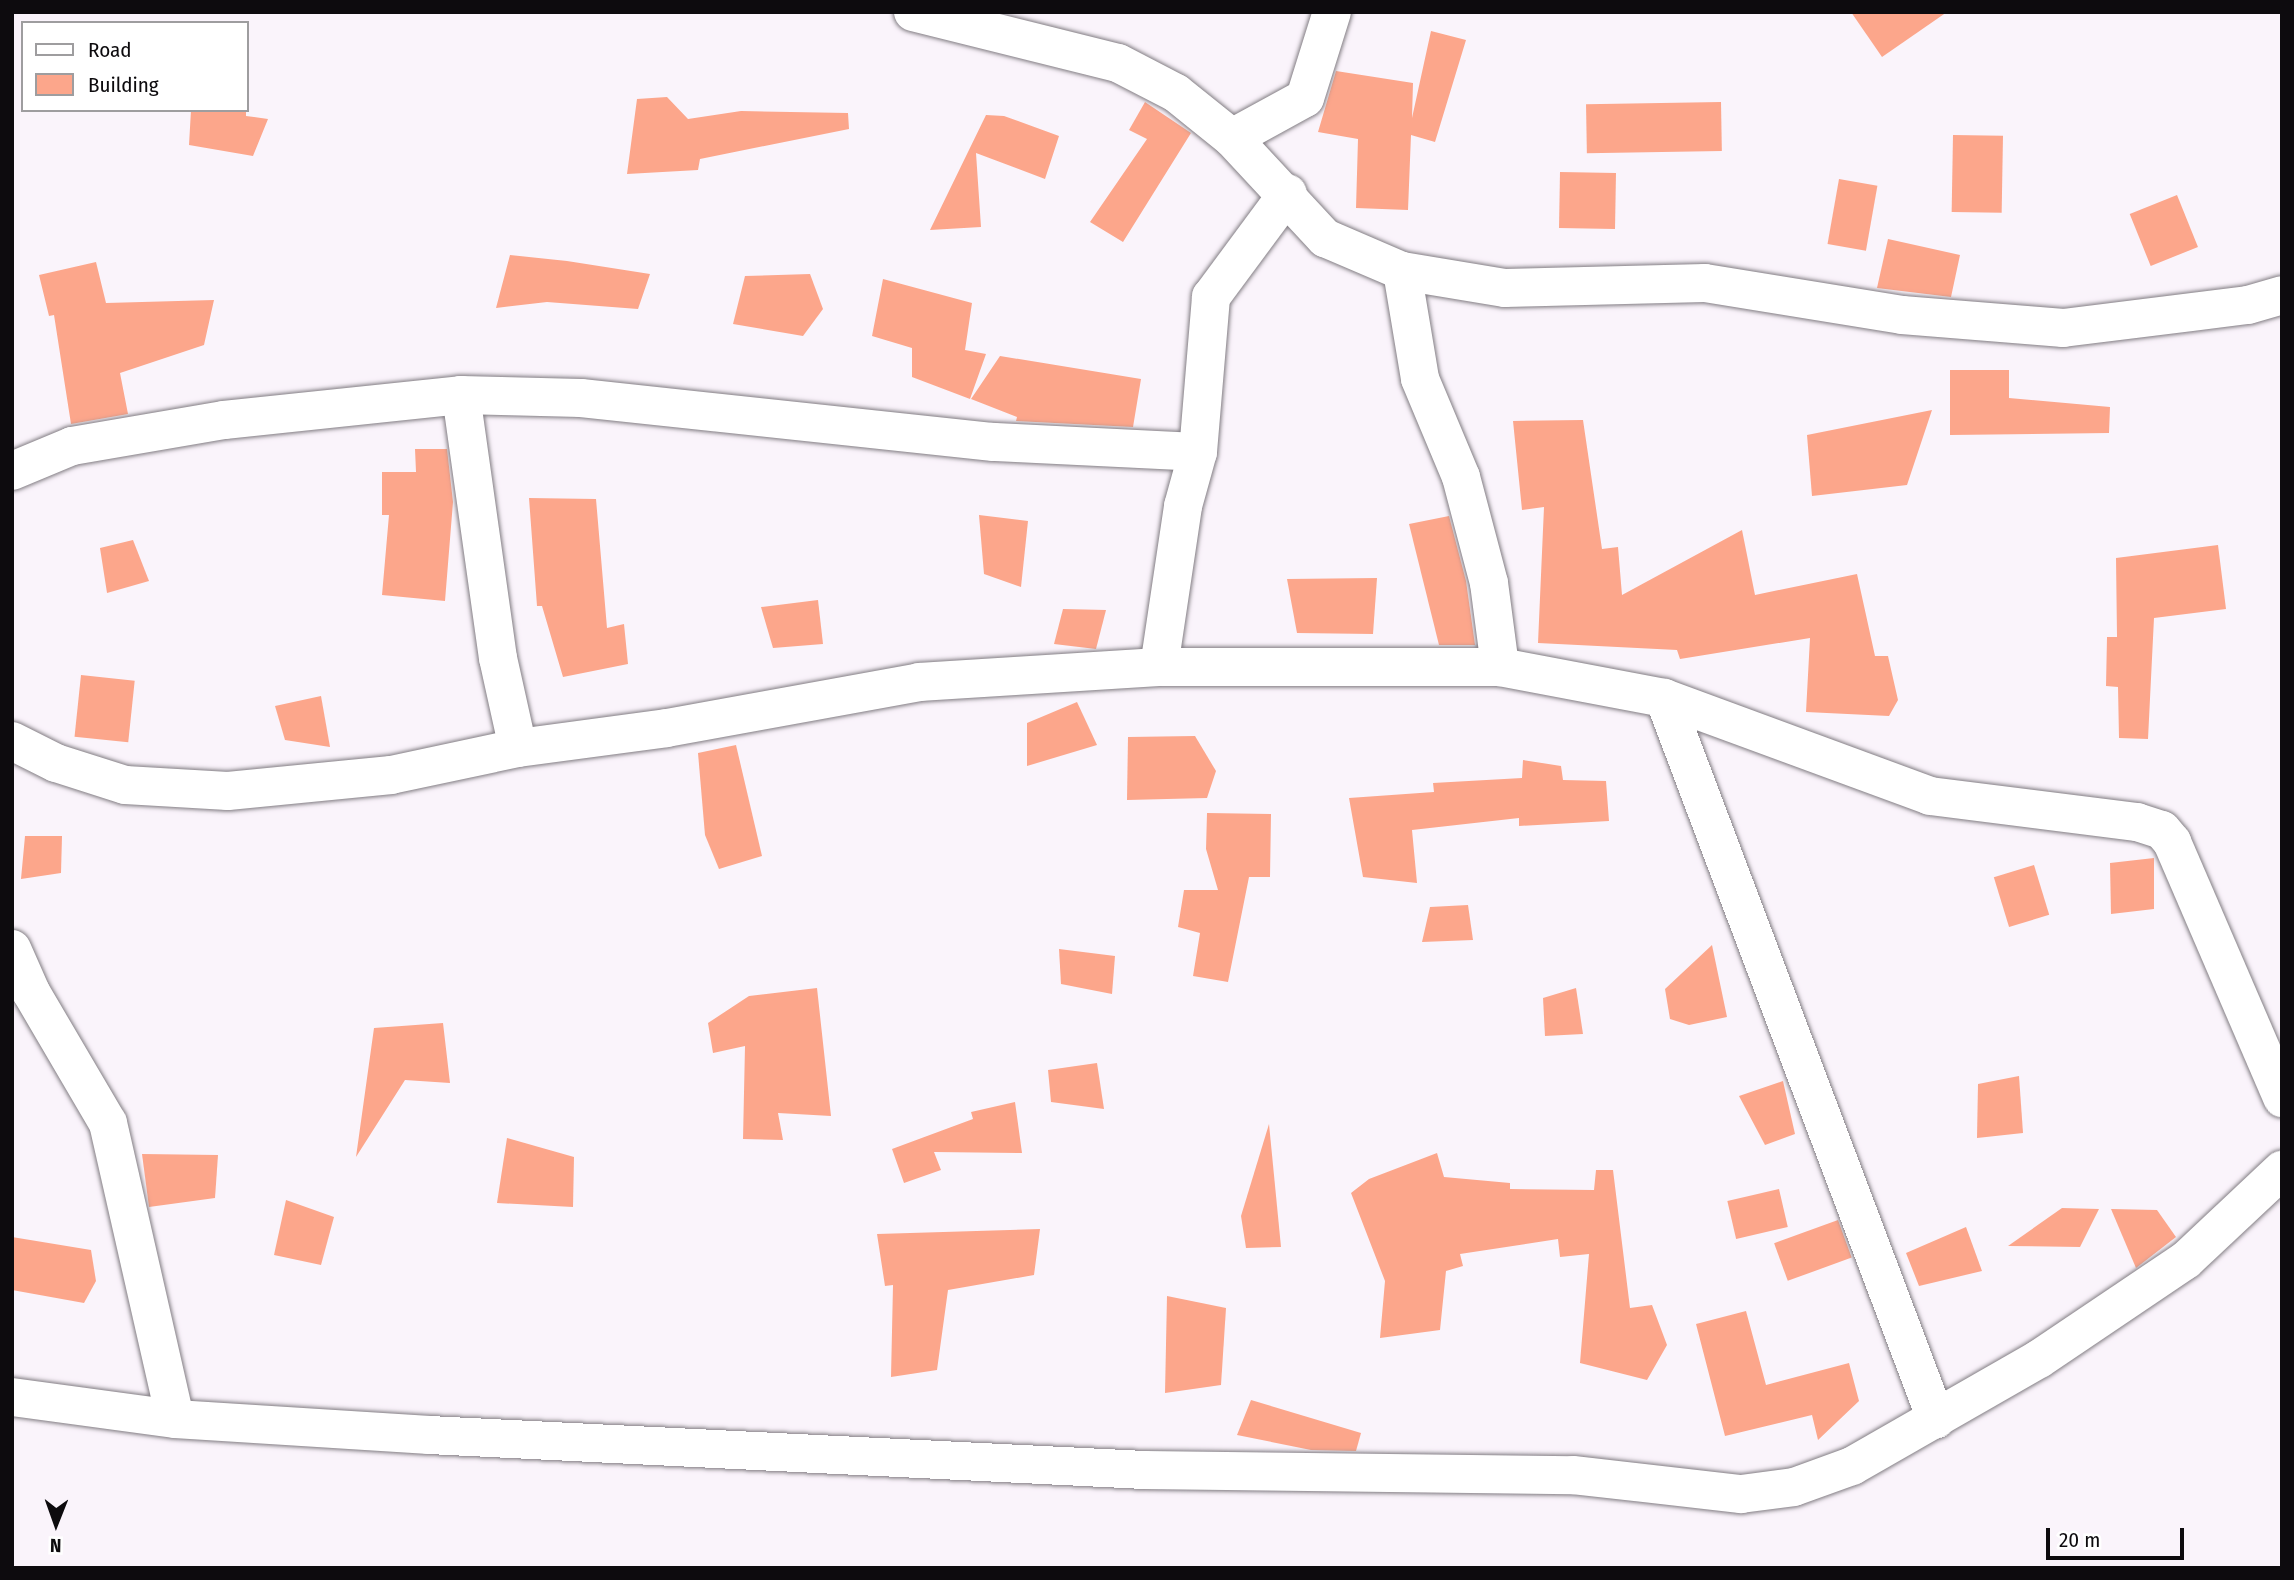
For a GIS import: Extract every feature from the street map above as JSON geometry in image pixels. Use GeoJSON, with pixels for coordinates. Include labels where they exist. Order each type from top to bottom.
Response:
{"type":"FeatureCollection","features":[{"type":"Feature","properties":{"kind":"street"},"geometry":{"type":"LineString","coordinates":[[913,12],[1118,63],[1176,93],[1232,138],[1289,193],[1325,238],[1402,271],[1505,288],[1705,283],[1902,315],[2063,328],[2248,305],[2282,295]]}},
{"type":"Feature","properties":{"kind":"street"},"geometry":{"type":"LineString","coordinates":[[1232,138],[1305,98],[1332,12]]}},
{"type":"Feature","properties":{"kind":"street"},"geometry":{"type":"LineString","coordinates":[[1159,667],[1183,506],[1198,452],[1211,298],[1289,193]]}},
{"type":"Feature","properties":{"kind":"street"},"geometry":{"type":"LineString","coordinates":[[1402,271],[1420,379],[1461,477],[1489,583],[1500,667]]}},
{"type":"Feature","properties":{"kind":"street"},"geometry":{"type":"LineString","coordinates":[[12,471],[72,446],[212,422],[461,395],[581,398],[994,442],[1198,452]]}},
{"type":"Feature","properties":{"kind":"street"},"geometry":{"type":"LineString","coordinates":[[461,395],[498,658],[518,748]]}},
{"type":"Feature","properties":{"kind":"street"},"geometry":{"type":"LineString","coordinates":[[12,741],[56,763],[125,785],[228,791],[391,775],[518,748],[667,728],[919,682],[1159,667],[1500,667],[1664,698],[1930,796],[2137,822],[2162,830],[2172,842],[2282,1098]]}},
{"type":"Feature","properties":{"kind":"street"},"geometry":{"type":"LineString","coordinates":[[1664,698],[1936,1419]]}},
{"type":"Feature","properties":{"kind":"street"},"geometry":{"type":"LineString","coordinates":[[12,948],[108,1123],[175,1419]]}},
{"type":"Feature","properties":{"kind":"street"},"geometry":{"type":"LineString","coordinates":[[12,1397],[175,1419],[1144,1470],[1573,1475],[1741,1494],[1794,1487],[1852,1466],[2039,1359],[2186,1259],[2282,1170]]}},
{"type":"Feature","properties":{"kind":"building"},"geometry":{"type":"Polygon","coordinates":[[[1851,12],[1947,12],[1882,57],[1851,12]]]}},
{"type":"Feature","properties":{"kind":"building"},"geometry":{"type":"Polygon","coordinates":[[[1431,31],[1466,40],[1435,142],[1411,135],[1408,210],[1356,208],[1358,139],[1318,132],[1336,71],[1413,83],[1412,118],[1431,31]]]}},
{"type":"Feature","properties":{"kind":"building"},"geometry":{"type":"Polygon","coordinates":[[[667,97],[688,119],[741,111],[848,113],[849,129],[700,159],[698,170],[627,174],[637,99],[667,97]]]}},
{"type":"Feature","properties":{"kind":"building"},"geometry":{"type":"Polygon","coordinates":[[[1145,102],[1191,133],[1123,242],[1090,222],[1147,139],[1129,130],[1145,102]]]}},
{"type":"Feature","properties":{"kind":"building"},"geometry":{"type":"Polygon","coordinates":[[[1721,102],[1722,151],[1587,153],[1586,104],[1721,102]]]}},
{"type":"Feature","properties":{"kind":"building"},"geometry":{"type":"Polygon","coordinates":[[[191,112],[246,112],[246,116],[268,119],[253,156],[189,145],[191,112]]]}},
{"type":"Feature","properties":{"kind":"building"},"geometry":{"type":"Polygon","coordinates":[[[986,115],[1004,116],[1059,136],[1045,179],[976,153],[981,227],[930,230],[986,115]]]}},
{"type":"Feature","properties":{"kind":"building"},"geometry":{"type":"Polygon","coordinates":[[[1953,135],[2003,136],[2002,213],[1952,212],[1953,135]]]}},
{"type":"Feature","properties":{"kind":"building"},"geometry":{"type":"Polygon","coordinates":[[[1560,172],[1616,173],[1615,229],[1559,228],[1560,172]]]}},
{"type":"Feature","properties":{"kind":"building"},"geometry":{"type":"Polygon","coordinates":[[[1839,179],[1877,186],[1866,251],[1828,244],[1839,179]]]}},
{"type":"Feature","properties":{"kind":"building"},"geometry":{"type":"Polygon","coordinates":[[[2177,195],[2198,247],[2151,266],[2130,214],[2177,195]]]}},
{"type":"Feature","properties":{"kind":"building"},"geometry":{"type":"Polygon","coordinates":[[[1888,239],[1960,255],[1951,297],[1877,288],[1888,239]]]}},
{"type":"Feature","properties":{"kind":"building"},"geometry":{"type":"Polygon","coordinates":[[[510,255],[650,274],[638,309],[547,302],[496,308],[510,255]]]}},
{"type":"Feature","properties":{"kind":"building"},"geometry":{"type":"Polygon","coordinates":[[[96,262],[106,303],[214,300],[204,345],[120,373],[128,414],[71,424],[54,315],[49,316],[39,275],[96,262]]]}},
{"type":"Feature","properties":{"kind":"building"},"geometry":{"type":"Polygon","coordinates":[[[810,274],[823,309],[803,336],[733,324],[745,276],[810,274]]]}},
{"type":"Feature","properties":{"kind":"building"},"geometry":{"type":"Polygon","coordinates":[[[883,279],[972,303],[965,350],[986,354],[970,399],[912,377],[912,348],[872,336],[883,279]]]}},
{"type":"Feature","properties":{"kind":"building"},"geometry":{"type":"Polygon","coordinates":[[[1000,356],[1141,379],[1133,427],[1016,421],[1017,417],[971,399],[1000,356]]]}},
{"type":"Feature","properties":{"kind":"building"},"geometry":{"type":"Polygon","coordinates":[[[1950,370],[2009,370],[2009,398],[2110,407],[2109,433],[1950,435],[1950,370]]]}},
{"type":"Feature","properties":{"kind":"building"},"geometry":{"type":"Polygon","coordinates":[[[1932,410],[1907,485],[1812,496],[1807,435],[1932,410]]]}},
{"type":"Feature","properties":{"kind":"building"},"geometry":{"type":"Polygon","coordinates":[[[1583,420],[1602,549],[1618,547],[1622,595],[1742,530],[1755,595],[1857,574],[1875,656],[1888,656],[1898,700],[1889,716],[1806,712],[1810,638],[1680,659],[1677,650],[1538,643],[1544,507],[1522,510],[1513,421],[1583,420]]]}},
{"type":"Feature","properties":{"kind":"building"},"geometry":{"type":"Polygon","coordinates":[[[415,449],[447,449],[453,502],[445,601],[382,595],[389,515],[382,515],[382,472],[416,472],[415,449]]]}},
{"type":"Feature","properties":{"kind":"building"},"geometry":{"type":"Polygon","coordinates":[[[529,498],[596,499],[607,628],[624,624],[628,664],[563,677],[542,606],[537,606],[529,498]]]}},
{"type":"Feature","properties":{"kind":"building"},"geometry":{"type":"Polygon","coordinates":[[[979,515],[1028,521],[1021,587],[984,574],[979,515]]]}},
{"type":"Feature","properties":{"kind":"building"},"geometry":{"type":"Polygon","coordinates":[[[1449,516],[1466,581],[1475,645],[1439,645],[1409,524],[1449,516]]]}},
{"type":"Feature","properties":{"kind":"building"},"geometry":{"type":"Polygon","coordinates":[[[133,540],[149,581],[107,593],[100,548],[133,540]]]}},
{"type":"Feature","properties":{"kind":"building"},"geometry":{"type":"Polygon","coordinates":[[[2218,545],[2226,609],[2154,618],[2148,739],[2119,738],[2118,687],[2106,686],[2107,637],[2117,637],[2116,558],[2218,545]]]}},
{"type":"Feature","properties":{"kind":"building"},"geometry":{"type":"Polygon","coordinates":[[[1377,578],[1373,634],[1297,633],[1287,579],[1377,578]]]}},
{"type":"Feature","properties":{"kind":"building"},"geometry":{"type":"Polygon","coordinates":[[[818,600],[823,644],[773,648],[761,607],[818,600]]]}},
{"type":"Feature","properties":{"kind":"building"},"geometry":{"type":"Polygon","coordinates":[[[1063,609],[1106,610],[1096,649],[1054,644],[1063,609]]]}},
{"type":"Feature","properties":{"kind":"building"},"geometry":{"type":"Polygon","coordinates":[[[81,675],[135,681],[128,742],[75,737],[81,675]]]}},
{"type":"Feature","properties":{"kind":"building"},"geometry":{"type":"Polygon","coordinates":[[[321,696],[330,747],[285,740],[275,706],[321,696]]]}},
{"type":"Feature","properties":{"kind":"building"},"geometry":{"type":"Polygon","coordinates":[[[1077,702],[1097,745],[1027,766],[1027,723],[1077,702]]]}},
{"type":"Feature","properties":{"kind":"building"},"geometry":{"type":"Polygon","coordinates":[[[1195,736],[1216,771],[1207,798],[1127,800],[1128,737],[1195,736]]]}},
{"type":"Feature","properties":{"kind":"building"},"geometry":{"type":"Polygon","coordinates":[[[736,745],[762,856],[719,869],[705,835],[698,753],[736,745]]]}},
{"type":"Feature","properties":{"kind":"building"},"geometry":{"type":"Polygon","coordinates":[[[1523,760],[1561,766],[1563,780],[1606,781],[1609,821],[1519,826],[1519,818],[1412,830],[1417,883],[1363,877],[1349,798],[1434,792],[1433,783],[1522,778],[1523,760]]]}},
{"type":"Feature","properties":{"kind":"building"},"geometry":{"type":"Polygon","coordinates":[[[1207,813],[1271,814],[1270,877],[1249,877],[1228,982],[1193,976],[1200,933],[1178,927],[1184,890],[1218,890],[1206,849],[1207,813]]]}},
{"type":"Feature","properties":{"kind":"building"},"geometry":{"type":"Polygon","coordinates":[[[25,836],[62,836],[61,873],[21,879],[25,836]]]}},
{"type":"Feature","properties":{"kind":"building"},"geometry":{"type":"Polygon","coordinates":[[[2154,858],[2154,909],[2111,914],[2110,863],[2154,858]]]}},
{"type":"Feature","properties":{"kind":"building"},"geometry":{"type":"Polygon","coordinates":[[[2034,865],[2049,915],[2009,927],[1994,877],[2034,865]]]}},
{"type":"Feature","properties":{"kind":"building"},"geometry":{"type":"Polygon","coordinates":[[[1468,905],[1473,940],[1422,942],[1430,907],[1468,905]]]}},
{"type":"Feature","properties":{"kind":"building"},"geometry":{"type":"Polygon","coordinates":[[[1712,945],[1727,1017],[1689,1025],[1670,1019],[1665,989],[1712,945]]]}},
{"type":"Feature","properties":{"kind":"building"},"geometry":{"type":"Polygon","coordinates":[[[1059,949],[1115,956],[1112,994],[1061,984],[1059,949]]]}},
{"type":"Feature","properties":{"kind":"building"},"geometry":{"type":"Polygon","coordinates":[[[817,988],[831,1116],[778,1113],[783,1140],[743,1139],[745,1046],[713,1053],[708,1023],[749,996],[817,988]]]}},
{"type":"Feature","properties":{"kind":"building"},"geometry":{"type":"Polygon","coordinates":[[[1576,988],[1583,1034],[1545,1036],[1543,998],[1576,988]]]}},
{"type":"Feature","properties":{"kind":"building"},"geometry":{"type":"Polygon","coordinates":[[[443,1023],[450,1083],[405,1080],[356,1157],[374,1028],[443,1023]]]}},
{"type":"Feature","properties":{"kind":"building"},"geometry":{"type":"Polygon","coordinates":[[[1097,1063],[1104,1109],[1051,1102],[1048,1070],[1097,1063]]]}},
{"type":"Feature","properties":{"kind":"building"},"geometry":{"type":"Polygon","coordinates":[[[2019,1076],[2023,1133],[1977,1138],[1978,1084],[2019,1076]]]}},
{"type":"Feature","properties":{"kind":"building"},"geometry":{"type":"Polygon","coordinates":[[[1783,1081],[1795,1134],[1765,1145],[1739,1096],[1783,1081]]]}},
{"type":"Feature","properties":{"kind":"building"},"geometry":{"type":"Polygon","coordinates":[[[1015,1102],[1022,1153],[934,1152],[941,1170],[904,1183],[892,1149],[973,1119],[971,1112],[1015,1102]]]}},
{"type":"Feature","properties":{"kind":"building"},"geometry":{"type":"Polygon","coordinates":[[[1269,1124],[1281,1247],[1246,1248],[1241,1216],[1269,1124]]]}},
{"type":"Feature","properties":{"kind":"building"},"geometry":{"type":"Polygon","coordinates":[[[507,1138],[574,1157],[573,1207],[497,1203],[507,1138]]]}},
{"type":"Feature","properties":{"kind":"building"},"geometry":{"type":"Polygon","coordinates":[[[1437,1153],[1444,1177],[1510,1183],[1510,1189],[1594,1190],[1596,1170],[1613,1170],[1630,1308],[1652,1305],[1667,1345],[1647,1380],[1580,1363],[1589,1254],[1560,1257],[1558,1239],[1460,1254],[1463,1266],[1446,1271],[1440,1330],[1380,1338],[1385,1281],[1351,1193],[1369,1179],[1437,1153]]]}},
{"type":"Feature","properties":{"kind":"building"},"geometry":{"type":"Polygon","coordinates":[[[142,1154],[218,1155],[215,1198],[149,1207],[142,1154]]]}},
{"type":"Feature","properties":{"kind":"building"},"geometry":{"type":"Polygon","coordinates":[[[1779,1189],[1788,1227],[1736,1239],[1727,1201],[1779,1189]]]}},
{"type":"Feature","properties":{"kind":"building"},"geometry":{"type":"Polygon","coordinates":[[[286,1200],[334,1217],[321,1265],[274,1255],[286,1200]]]}},
{"type":"Feature","properties":{"kind":"building"},"geometry":{"type":"Polygon","coordinates":[[[2062,1208],[2099,1209],[2080,1247],[2008,1246],[2062,1208]]]}},
{"type":"Feature","properties":{"kind":"building"},"geometry":{"type":"Polygon","coordinates":[[[2111,1209],[2157,1210],[2176,1237],[2136,1268],[2111,1209]]]}},
{"type":"Feature","properties":{"kind":"building"},"geometry":{"type":"Polygon","coordinates":[[[1838,1220],[1852,1258],[1788,1281],[1774,1243],[1838,1220]]]}},
{"type":"Feature","properties":{"kind":"building"},"geometry":{"type":"Polygon","coordinates":[[[1966,1227],[1982,1271],[1919,1286],[1906,1253],[1966,1227]]]}},
{"type":"Feature","properties":{"kind":"building"},"geometry":{"type":"Polygon","coordinates":[[[1040,1229],[1034,1275],[948,1290],[937,1370],[891,1377],[893,1285],[885,1286],[877,1234],[1040,1229]]]}},
{"type":"Feature","properties":{"kind":"building"},"geometry":{"type":"Polygon","coordinates":[[[12,1237],[91,1250],[96,1281],[84,1303],[12,1290],[12,1237]]]}},
{"type":"Feature","properties":{"kind":"building"},"geometry":{"type":"Polygon","coordinates":[[[1167,1296],[1226,1308],[1221,1385],[1165,1393],[1167,1296]]]}},
{"type":"Feature","properties":{"kind":"building"},"geometry":{"type":"Polygon","coordinates":[[[1746,1311],[1766,1385],[1849,1363],[1859,1401],[1818,1440],[1812,1415],[1725,1436],[1696,1324],[1746,1311]]]}},
{"type":"Feature","properties":{"kind":"building"},"geometry":{"type":"Polygon","coordinates":[[[1251,1400],[1361,1433],[1356,1451],[1311,1450],[1237,1435],[1251,1400]]]}}]}
